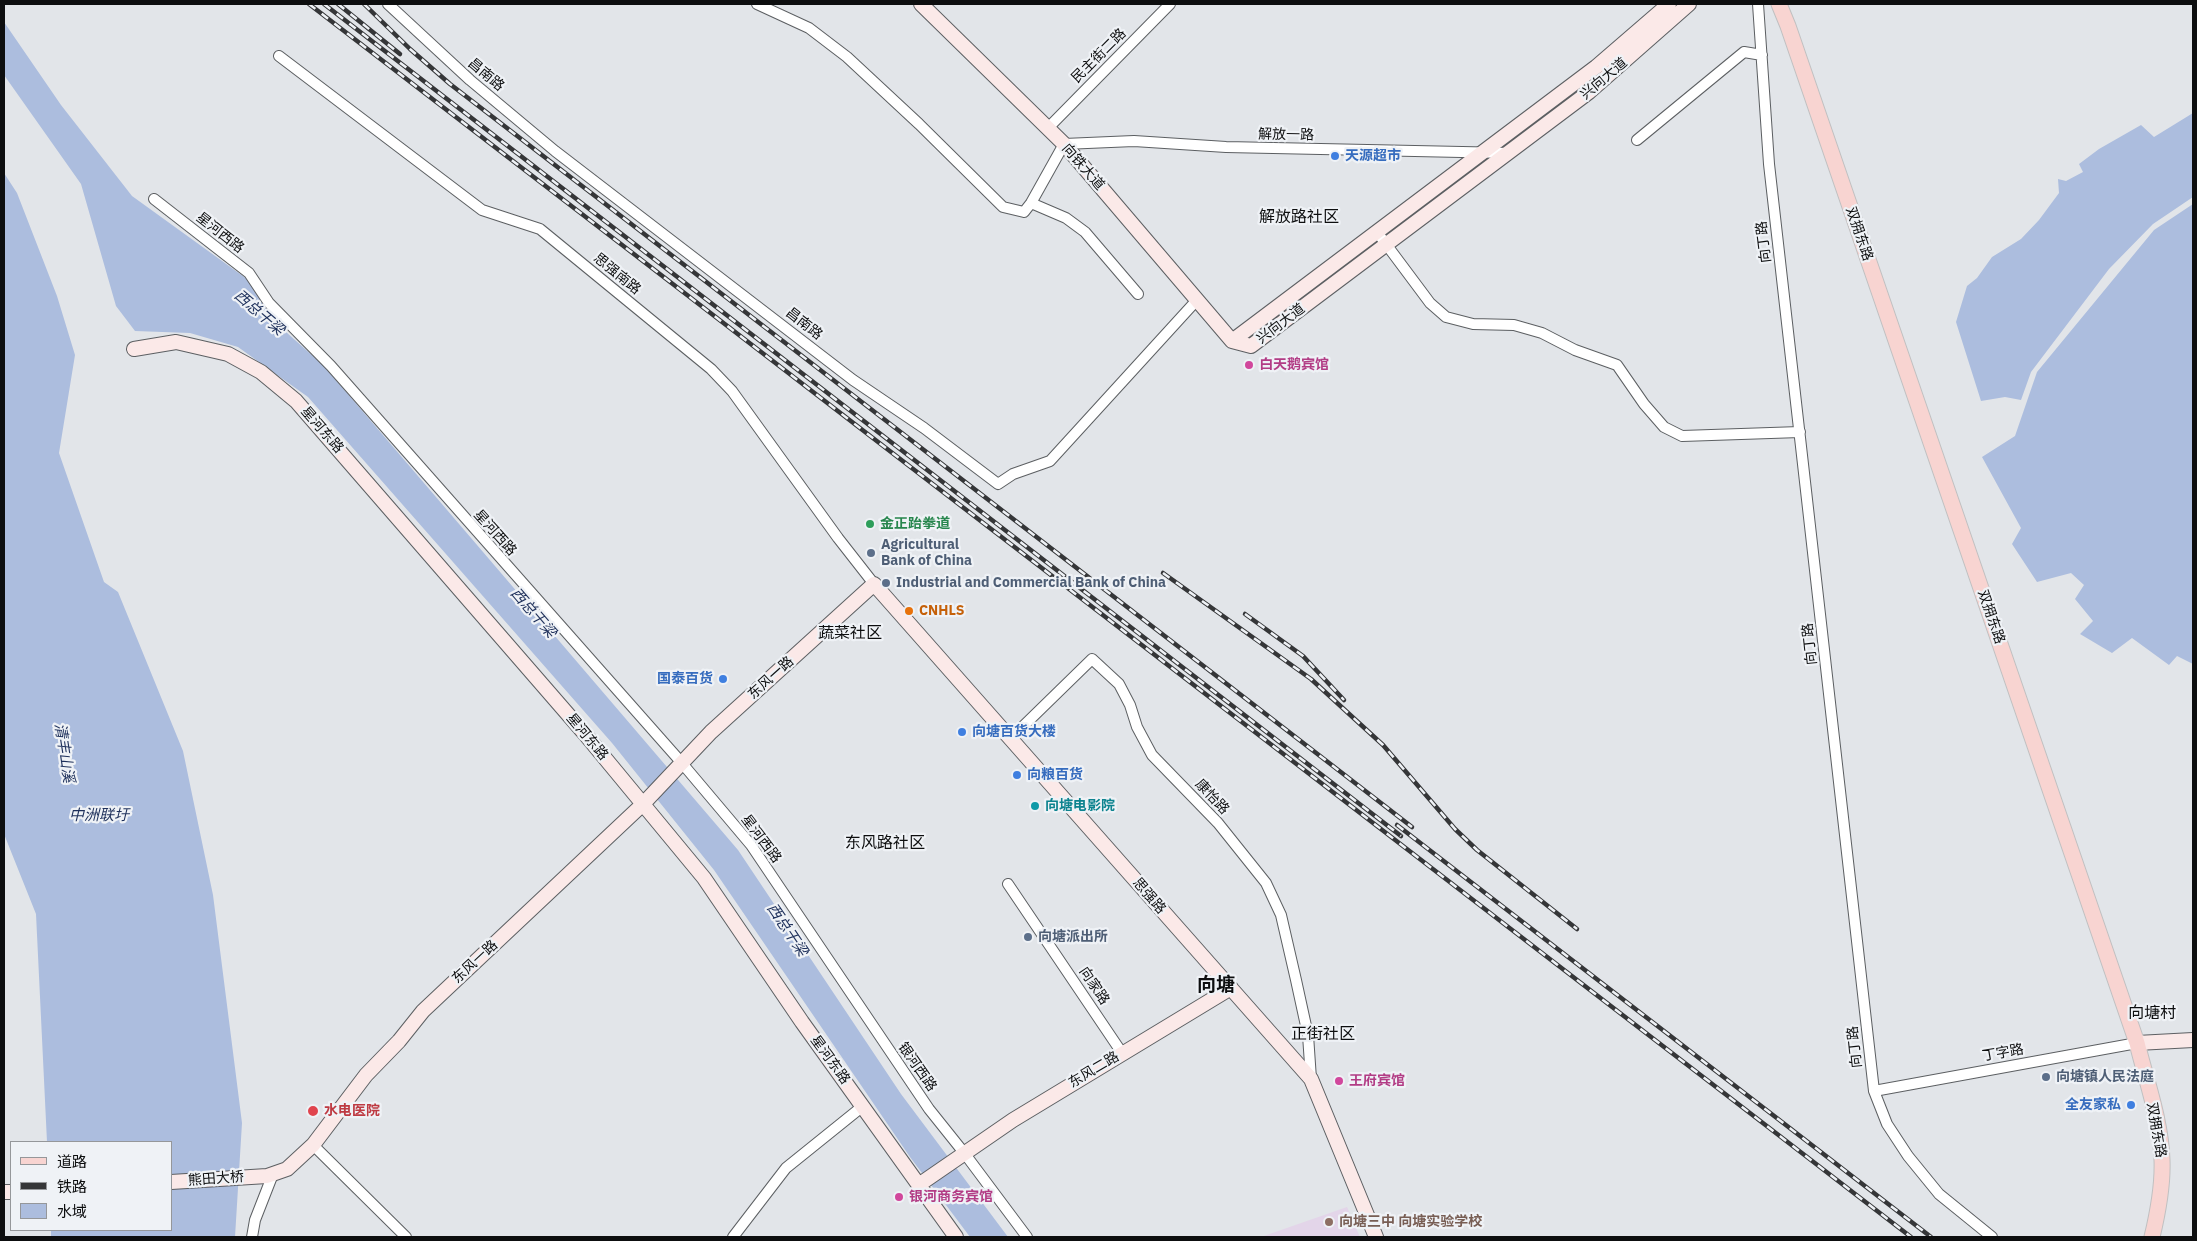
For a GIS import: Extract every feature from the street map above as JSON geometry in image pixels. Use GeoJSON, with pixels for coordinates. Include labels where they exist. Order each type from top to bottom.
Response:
{"type":"FeatureCollection","features":[{"type":"Feature","properties":{"kind":"main road","name":"双拥东路"},"geometry":{"type":"LineString","coordinates":[[1779,4],[1795,45],[2137,1042],[2157,1124],[2162,1160],[2160,1202],[2152,1237]]}},
{"type":"Feature","properties":{"kind":"street","name":"昌南路"},"geometry":{"type":"LineString","coordinates":[[388,4],[470,80],[555,151],[853,380],[924,428],[998,484],[1013,474],[1050,461],[1196,301]]}},
{"type":"Feature","properties":{"kind":"street"},"geometry":{"type":"LineString","coordinates":[[757,4],[808,28],[847,57],[919,124],[1003,207],[1024,212],[1064,144]]}},
{"type":"Feature","properties":{"kind":"street","name":"向铁大道"},"geometry":{"type":"LineString","coordinates":[[921,4],[1064,144],[1232,341]]}},
{"type":"Feature","properties":{"kind":"street","name":"民主街二路"},"geometry":{"type":"LineString","coordinates":[[1048,128],[1170,4]]}},
{"type":"Feature","properties":{"kind":"street","name":"兴向大道"},"geometry":{"type":"LineString","coordinates":[[1232,341],[1596,67],[1668,4]]}},
{"type":"Feature","properties":{"kind":"street","name":"兴向大道"},"geometry":{"type":"LineString","coordinates":[[1232,341],[1251,346],[1509,153],[1608,76],[1689,4]]}},
{"type":"Feature","properties":{"kind":"street","name":"向丁路"},"geometry":{"type":"LineString","coordinates":[[1758,4],[1769,164],[1874,1091],[1887,1124],[1908,1156],[1939,1194],[1992,1237]]}},
{"type":"Feature","properties":{"kind":"street"},"geometry":{"type":"LineString","coordinates":[[1637,140],[1744,52],[1762,55]]}},
{"type":"Feature","properties":{"kind":"street","name":"思强南路"},"geometry":{"type":"LineString","coordinates":[[279,56],[482,210],[540,229],[711,369],[732,390],[838,538],[874,584]]}},
{"type":"Feature","properties":{"kind":"street","name":"解放一路"},"geometry":{"type":"LineString","coordinates":[[1064,144],[1134,141],[1226,147],[1509,153]]}},
{"type":"Feature","properties":{"kind":"street","name":"星河西路"},"geometry":{"type":"LineString","coordinates":[[154,198],[249,273],[269,303],[331,366],[681,762],[750,845],[793,908]]}},
{"type":"Feature","properties":{"kind":"street"},"geometry":{"type":"LineString","coordinates":[[1031,203],[1066,218],[1085,232],[1138,294]]}},
{"type":"Feature","properties":{"kind":"street"},"geometry":{"type":"LineString","coordinates":[[1377,232],[1430,303],[1446,318],[1473,324],[1519,327],[1542,334],[1575,350],[1617,365],[1644,404],[1664,427],[1682,436],[1800,432]]}},
{"type":"Feature","properties":{"kind":"street","name":"星河东路"},"geometry":{"type":"LineString","coordinates":[[134,349],[176,342],[228,354],[261,372],[296,401],[585,734],[648,799],[802,1022],[863,1106],[922,1182],[956,1237]]}},
{"type":"Feature","properties":{"kind":"street","name":"思强路"},"geometry":{"type":"LineString","coordinates":[[874,584],[1311,1079],[1376,1237]]}},
{"type":"Feature","properties":{"kind":"street","name":"东风一路"},"geometry":{"type":"LineString","coordinates":[[267,1175],[287,1169],[313,1145],[366,1075],[399,1041],[423,1011],[672,776],[681,762],[718,726],[874,584]]}},
{"type":"Feature","properties":{"kind":"street","name":"康怡路"},"geometry":{"type":"LineString","coordinates":[[1010,739],[1092,659],[1118,684],[1130,705],[1137,727],[1152,755],[1218,823],[1266,883],[1281,916],[1294,970],[1308,1035],[1311,1079]]}},
{"type":"Feature","properties":{"kind":"street","name":"向家路"},"geometry":{"type":"LineString","coordinates":[[1008,884],[1122,1053]]}},
{"type":"Feature","properties":{"kind":"street","name":"银河西路"},"geometry":{"type":"LineString","coordinates":[[793,908],[961,1154],[1027,1237]]}},
{"type":"Feature","properties":{"kind":"street","name":"东风二路"},"geometry":{"type":"LineString","coordinates":[[922,1182],[961,1154],[1122,1053],[1231,988]]}},
{"type":"Feature","properties":{"kind":"street"},"geometry":{"type":"LineString","coordinates":[[2137,1042],[2193,1040]]}},
{"type":"Feature","properties":{"kind":"street","name":"丁字路"},"geometry":{"type":"LineString","coordinates":[[1874,1091],[2137,1042]]}},
{"type":"Feature","properties":{"kind":"street"},"geometry":{"type":"LineString","coordinates":[[733,1237],[786,1168],[863,1106]]}},
{"type":"Feature","properties":{"kind":"street"},"geometry":{"type":"LineString","coordinates":[[313,1145],[406,1237]]}},
{"type":"Feature","properties":{"kind":"street"},"geometry":{"type":"LineString","coordinates":[[252,1237],[267,1175]]}},
{"type":"Feature","properties":{"kind":"street","name":"熊田大桥"},"geometry":{"type":"LineString","coordinates":[[172,1182],[267,1175]]}},
{"type":"Feature","properties":{"kind":"shaded area","name":"向塘三中 向塘实验学校"},"geometry":{"type":"Polygon","coordinates":[[[1347,1207],[1360,1237],[1261,1237],[1347,1207]]]}},
{"type":"Feature","properties":{"kind":"water","name":"西总干梁"},"geometry":{"type":"Polygon","coordinates":[[[4,22],[61,105],[132,196],[247,279],[286,332],[323,365],[738,850],[901,1094],[1008,1237],[970,1237],[910,1157],[714,870],[612,743],[308,397],[238,347],[190,333],[135,331],[116,306],[81,184],[4,75],[4,22]]]}},
{"type":"Feature","properties":{"kind":"water"},"geometry":{"type":"Polygon","coordinates":[[[2193,113],[2193,197],[2153,224],[2109,269],[2031,372],[2021,400],[2005,397],[1981,401],[1956,322],[1967,286],[1977,278],[1992,257],[2021,239],[2039,220],[2059,193],[2058,179],[2066,181],[2083,172],[2079,164],[2099,149],[2141,125],[2154,137],[2193,113]]]}},
{"type":"Feature","properties":{"kind":"water","name":"中洲联圩"},"geometry":{"type":"Polygon","coordinates":[[[4,173],[17,193],[57,296],[75,355],[59,453],[104,582],[118,592],[183,751],[213,895],[242,1123],[235,1237],[51,1237],[51,1231],[172,1231],[172,1141],[47,1141],[36,914],[4,834],[4,173]]]}},
{"type":"Feature","properties":{"kind":"water"},"geometry":{"type":"Polygon","coordinates":[[[2193,204],[2193,664],[2177,656],[2169,665],[2132,638],[2112,653],[2080,634],[2093,621],[2075,599],[2084,585],[2071,573],[2037,582],[2012,544],[2021,528],[1982,457],[2015,436],[2037,372],[2154,230],[2193,204]]]}},
{"type":"Feature","properties":{"kind":"railway"},"geometry":{"type":"LineString","coordinates":[[309,4],[1911,1237]]}},
{"type":"Feature","properties":{"kind":"railway"},"geometry":{"type":"LineString","coordinates":[[324,4],[1401,836]]}},
{"type":"Feature","properties":{"kind":"railway"},"geometry":{"type":"LineString","coordinates":[[338,4],[400,54]]}},
{"type":"Feature","properties":{"kind":"railway"},"geometry":{"type":"LineString","coordinates":[[364,4],[410,49],[450,84],[1412,827]]}},
{"type":"Feature","properties":{"kind":"railway"},"geometry":{"type":"LineString","coordinates":[[1163,573],[1311,679],[1383,745],[1455,829],[1477,850],[1577,929]]}},
{"type":"Feature","properties":{"kind":"railway"},"geometry":{"type":"LineString","coordinates":[[1245,614],[1303,656],[1344,700]]}},
{"type":"Feature","properties":{"kind":"railway"},"geometry":{"type":"LineString","coordinates":[[1397,825],[1931,1237]]}},
{"type":"Feature","properties":{"kind":"place","name":"天源超市"},"geometry":{"type":"Point","coordinates":[1335,156]}},
{"type":"Feature","properties":{"kind":"place","name":"白天鹅宾馆"},"geometry":{"type":"Point","coordinates":[1249,365]}},
{"type":"Feature","properties":{"kind":"place","name":"金正跆拳道"},"geometry":{"type":"Point","coordinates":[870,524]}},
{"type":"Feature","properties":{"kind":"place","name":"Agricultural Bank of China"},"geometry":{"type":"Point","coordinates":[871,553]}},
{"type":"Feature","properties":{"kind":"place","name":"Industrial and Commercial Bank of China"},"geometry":{"type":"Point","coordinates":[886,583]}},
{"type":"Feature","properties":{"kind":"place","name":"CNHLS"},"geometry":{"type":"Point","coordinates":[909,611]}},
{"type":"Feature","properties":{"kind":"place","name":"国泰百货"},"geometry":{"type":"Point","coordinates":[723,679]}},
{"type":"Feature","properties":{"kind":"place","name":"向塘百货大楼"},"geometry":{"type":"Point","coordinates":[962,732]}},
{"type":"Feature","properties":{"kind":"place","name":"向粮百货"},"geometry":{"type":"Point","coordinates":[1017,775]}},
{"type":"Feature","properties":{"kind":"place","name":"向塘电影院"},"geometry":{"type":"Point","coordinates":[1035,806]}},
{"type":"Feature","properties":{"kind":"place","name":"向塘派出所"},"geometry":{"type":"Point","coordinates":[1028,937]}},
{"type":"Feature","properties":{"kind":"place","name":"向塘镇人民法庭"},"geometry":{"type":"Point","coordinates":[2046,1077]}},
{"type":"Feature","properties":{"kind":"place","name":"王府宾馆"},"geometry":{"type":"Point","coordinates":[1339,1081]}},
{"type":"Feature","properties":{"kind":"place","name":"全友家私"},"geometry":{"type":"Point","coordinates":[2131,1105]}},
{"type":"Feature","properties":{"kind":"place","name":"水电医院"},"geometry":{"type":"Point","coordinates":[313,1111]}},
{"type":"Feature","properties":{"kind":"place","name":"银河商务宾馆"},"geometry":{"type":"Point","coordinates":[899,1197]}},
{"type":"Feature","properties":{"kind":"place","name":"向塘三中 向塘实验学校"},"geometry":{"type":"Point","coordinates":[1329,1222]}},
{"type":"Feature","properties":{"kind":"district","name":"解放路社区"},"geometry":{"type":"Point","coordinates":[1299,217]}},
{"type":"Feature","properties":{"kind":"district","name":"蔬菜社区"},"geometry":{"type":"Point","coordinates":[850,633]}},
{"type":"Feature","properties":{"kind":"district","name":"东风路社区"},"geometry":{"type":"Point","coordinates":[885,843]}},
{"type":"Feature","properties":{"kind":"district","name":"向塘"},"geometry":{"type":"Point","coordinates":[1216,986]}},
{"type":"Feature","properties":{"kind":"district","name":"向塘村"},"geometry":{"type":"Point","coordinates":[2152,1013]}},
{"type":"Feature","properties":{"kind":"district","name":"正街社区"},"geometry":{"type":"Point","coordinates":[1323,1034]}},
{"type":"Feature","properties":{"kind":"water label","name":"清丰山溪"},"geometry":{"type":"Point","coordinates":[64,753]}}]}
